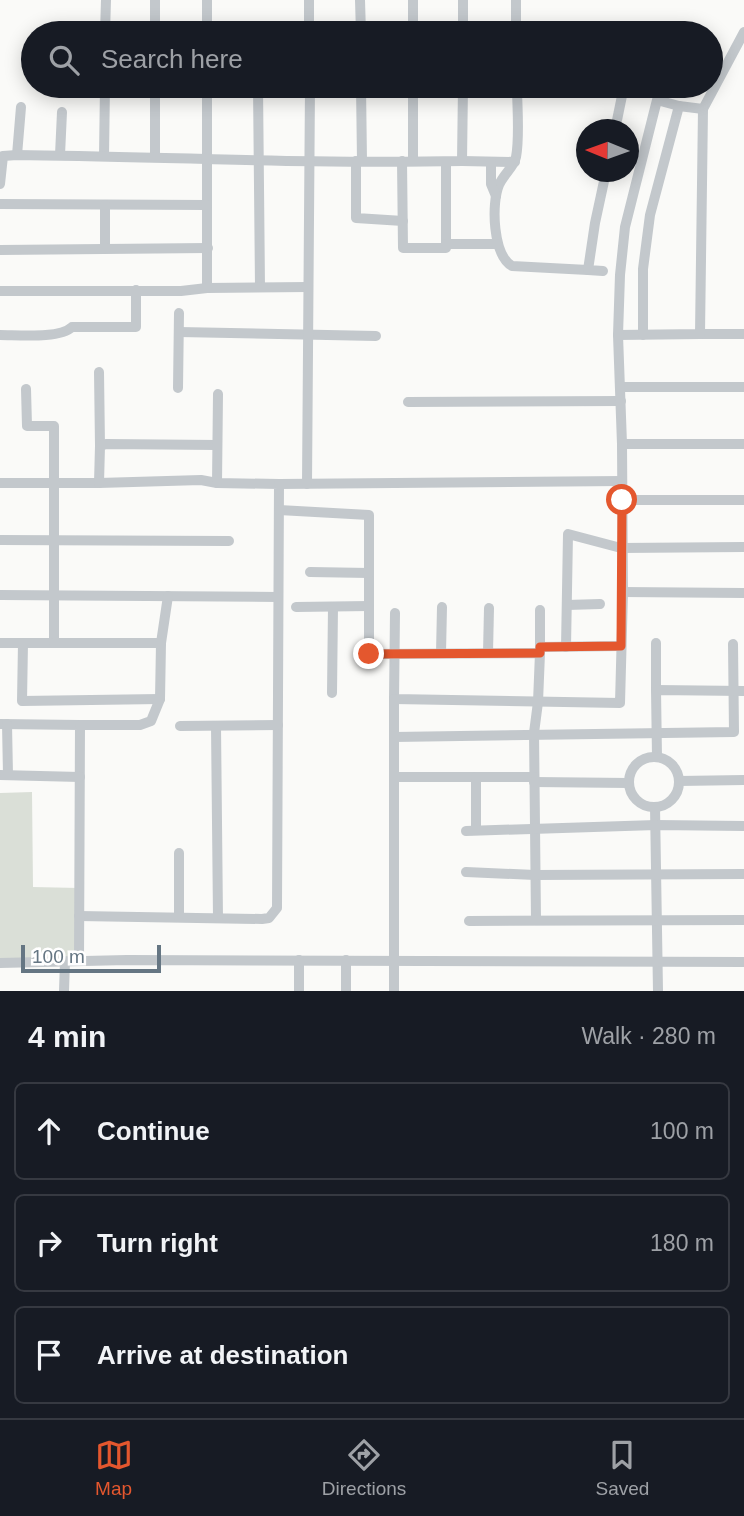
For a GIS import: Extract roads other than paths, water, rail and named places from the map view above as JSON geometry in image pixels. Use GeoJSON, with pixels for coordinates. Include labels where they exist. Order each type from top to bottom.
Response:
{"type":"FeatureCollection","features":[{"type":"Feature","properties":{"kind":"street"},"geometry":{"type":"LineString","coordinates":[[105,21],[106,0]]}},
{"type":"Feature","properties":{"kind":"street"},"geometry":{"type":"LineString","coordinates":[[155,0],[155,21]]}},
{"type":"Feature","properties":{"kind":"street"},"geometry":{"type":"LineString","coordinates":[[207,0],[207,21]]}},
{"type":"Feature","properties":{"kind":"street"},"geometry":{"type":"LineString","coordinates":[[309,0],[309,21]]}},
{"type":"Feature","properties":{"kind":"street"},"geometry":{"type":"LineString","coordinates":[[360,0],[361,21]]}},
{"type":"Feature","properties":{"kind":"street"},"geometry":{"type":"LineString","coordinates":[[414,0],[414,21]]}},
{"type":"Feature","properties":{"kind":"street"},"geometry":{"type":"LineString","coordinates":[[463,0],[463,21]]}},
{"type":"Feature","properties":{"kind":"street"},"geometry":{"type":"LineString","coordinates":[[516,0],[516,21]]}},
{"type":"Feature","properties":{"kind":"street"},"geometry":{"type":"LineString","coordinates":[[723,74],[743,38]]}},
{"type":"Feature","properties":{"kind":"street"},"geometry":{"type":"LineString","coordinates":[[104,156],[105,98]]}},
{"type":"Feature","properties":{"kind":"street"},"geometry":{"type":"LineString","coordinates":[[155,98],[155,156]]}},
{"type":"Feature","properties":{"kind":"street"},"geometry":{"type":"LineString","coordinates":[[207,98],[207,288]]}},
{"type":"Feature","properties":{"kind":"street"},"geometry":{"type":"LineString","coordinates":[[258,98],[260,288]]}},
{"type":"Feature","properties":{"kind":"street"},"geometry":{"type":"LineString","coordinates":[[307,484],[310,98]]}},
{"type":"Feature","properties":{"kind":"street"},"geometry":{"type":"LineString","coordinates":[[361,98],[356,219],[403,221]]}},
{"type":"Feature","properties":{"kind":"street"},"geometry":{"type":"LineString","coordinates":[[412,98],[403,248],[446,248],[446,162]]}},
{"type":"Feature","properties":{"kind":"street"},"geometry":{"type":"LineString","coordinates":[[462,161],[463,98]]}},
{"type":"Feature","properties":{"kind":"street"},"geometry":{"type":"LineString","coordinates":[[517,98],[515,162],[501,180],[496,196],[496,244],[504,260],[512,266],[603,271]]}},
{"type":"Feature","properties":{"kind":"street"},"geometry":{"type":"LineString","coordinates":[[617,119],[622,98]]}},
{"type":"Feature","properties":{"kind":"street"},"geometry":{"type":"LineString","coordinates":[[700,334],[704,109],[710,98]]}},
{"type":"Feature","properties":{"kind":"street"},"geometry":{"type":"LineString","coordinates":[[394,699],[620,703],[623,592],[618,335],[625,227],[657,100],[704,109]]}},
{"type":"Feature","properties":{"kind":"street"},"geometry":{"type":"LineString","coordinates":[[643,335],[643,269],[650,215],[679,106]]}},
{"type":"Feature","properties":{"kind":"street"},"geometry":{"type":"LineString","coordinates":[[17,155],[21,107]]}},
{"type":"Feature","properties":{"kind":"street"},"geometry":{"type":"LineString","coordinates":[[60,155],[62,112]]}},
{"type":"Feature","properties":{"kind":"street"},"geometry":{"type":"LineString","coordinates":[[0,184],[3,156],[17,155],[515,162]]}},
{"type":"Feature","properties":{"kind":"street"},"geometry":{"type":"LineString","coordinates":[[491,162],[491,184],[496,196]]}},
{"type":"Feature","properties":{"kind":"street"},"geometry":{"type":"LineString","coordinates":[[588,270],[604,182]]}},
{"type":"Feature","properties":{"kind":"street"},"geometry":{"type":"LineString","coordinates":[[0,204],[206,205]]}},
{"type":"Feature","properties":{"kind":"street"},"geometry":{"type":"LineString","coordinates":[[105,205],[105,248]]}},
{"type":"Feature","properties":{"kind":"street"},"geometry":{"type":"LineString","coordinates":[[446,244],[496,244]]}},
{"type":"Feature","properties":{"kind":"street"},"geometry":{"type":"LineString","coordinates":[[0,250],[208,248]]}},
{"type":"Feature","properties":{"kind":"street"},"geometry":{"type":"LineString","coordinates":[[0,291],[181,291],[207,288],[308,287]]}},
{"type":"Feature","properties":{"kind":"street"},"geometry":{"type":"LineString","coordinates":[[0,335],[58,334],[72,327],[136,327],[136,290]]}},
{"type":"Feature","properties":{"kind":"street"},"geometry":{"type":"LineString","coordinates":[[178,388],[179,313]]}},
{"type":"Feature","properties":{"kind":"street"},"geometry":{"type":"LineString","coordinates":[[179,332],[376,336]]}},
{"type":"Feature","properties":{"kind":"street"},"geometry":{"type":"LineString","coordinates":[[618,335],[744,334]]}},
{"type":"Feature","properties":{"kind":"street"},"geometry":{"type":"LineString","coordinates":[[99,372],[99,483]]}},
{"type":"Feature","properties":{"kind":"street"},"geometry":{"type":"LineString","coordinates":[[620,387],[744,387]]}},
{"type":"Feature","properties":{"kind":"street"},"geometry":{"type":"LineString","coordinates":[[26,389],[27,426],[54,426],[54,643]]}},
{"type":"Feature","properties":{"kind":"street"},"geometry":{"type":"LineString","coordinates":[[218,394],[218,483]]}},
{"type":"Feature","properties":{"kind":"street"},"geometry":{"type":"LineString","coordinates":[[408,402],[621,401]]}},
{"type":"Feature","properties":{"kind":"street"},"geometry":{"type":"LineString","coordinates":[[100,446],[217,444]]}},
{"type":"Feature","properties":{"kind":"street"},"geometry":{"type":"LineString","coordinates":[[622,444],[744,444]]}},
{"type":"Feature","properties":{"kind":"street"},"geometry":{"type":"LineString","coordinates":[[0,483],[201,480],[218,483],[279,484],[622,481]]}},
{"type":"Feature","properties":{"kind":"street"},"geometry":{"type":"LineString","coordinates":[[79,916],[269,918],[277,908],[279,484]]}},
{"type":"Feature","properties":{"kind":"street"},"geometry":{"type":"LineString","coordinates":[[622,500],[744,500]]}},
{"type":"Feature","properties":{"kind":"street"},"geometry":{"type":"LineString","coordinates":[[279,510],[369,515],[369,654],[488,653],[621,646]]}},
{"type":"Feature","properties":{"kind":"street"},"geometry":{"type":"LineString","coordinates":[[566,647],[568,534],[621,548],[744,547]]}},
{"type":"Feature","properties":{"kind":"street"},"geometry":{"type":"LineString","coordinates":[[0,541],[229,541]]}},
{"type":"Feature","properties":{"kind":"street"},"geometry":{"type":"LineString","coordinates":[[310,572],[369,573]]}},
{"type":"Feature","properties":{"kind":"street"},"geometry":{"type":"LineString","coordinates":[[623,592],[744,593]]}},
{"type":"Feature","properties":{"kind":"street"},"geometry":{"type":"LineString","coordinates":[[0,595],[278,597]]}},
{"type":"Feature","properties":{"kind":"street"},"geometry":{"type":"LineString","coordinates":[[80,777],[4,775],[4,724],[140,725],[151,721],[160,699],[161,643],[168,596]]}},
{"type":"Feature","properties":{"kind":"street"},"geometry":{"type":"LineString","coordinates":[[567,605],[600,604]]}},
{"type":"Feature","properties":{"kind":"street"},"geometry":{"type":"LineString","coordinates":[[296,607],[369,606]]}},
{"type":"Feature","properties":{"kind":"street"},"geometry":{"type":"LineString","coordinates":[[332,693],[333,607]]}},
{"type":"Feature","properties":{"kind":"street"},"geometry":{"type":"LineString","coordinates":[[441,653],[442,607]]}},
{"type":"Feature","properties":{"kind":"street"},"geometry":{"type":"LineString","coordinates":[[488,653],[489,608]]}},
{"type":"Feature","properties":{"kind":"street"},"geometry":{"type":"LineString","coordinates":[[536,919],[534,733],[538,702],[540,610]]}},
{"type":"Feature","properties":{"kind":"street"},"geometry":{"type":"LineString","coordinates":[[394,991],[395,612]]}},
{"type":"Feature","properties":{"kind":"street"},"geometry":{"type":"LineString","coordinates":[[0,643],[161,643]]}},
{"type":"Feature","properties":{"kind":"street"},"geometry":{"type":"LineString","coordinates":[[23,643],[22,701],[160,699]]}},
{"type":"Feature","properties":{"kind":"street"},"geometry":{"type":"LineString","coordinates":[[656,643],[657,757]]}},
{"type":"Feature","properties":{"kind":"street"},"geometry":{"type":"LineString","coordinates":[[394,737],[734,732],[739,691],[733,645]]}},
{"type":"Feature","properties":{"kind":"street"},"geometry":{"type":"LineString","coordinates":[[656,690],[739,691]]}},
{"type":"Feature","properties":{"kind":"street"},"geometry":{"type":"LineString","coordinates":[[79,961],[80,725]]}},
{"type":"Feature","properties":{"kind":"street"},"geometry":{"type":"LineString","coordinates":[[180,726],[278,725]]}},
{"type":"Feature","properties":{"kind":"street"},"geometry":{"type":"LineString","coordinates":[[216,726],[218,918]]}},
{"type":"Feature","properties":{"kind":"street"},"geometry":{"type":"LineString","coordinates":[[657,757],[664,759],[674,768],[679,781],[678,789],[669,802],[655,807],[640,803],[630,791],[629,783],[634,767],[640,761],[657,757]]}},
{"type":"Feature","properties":{"kind":"street"},"geometry":{"type":"LineString","coordinates":[[394,777],[629,783]]}},
{"type":"Feature","properties":{"kind":"street"},"geometry":{"type":"LineString","coordinates":[[476,778],[471,830],[656,825],[744,826]]}},
{"type":"Feature","properties":{"kind":"street"},"geometry":{"type":"LineString","coordinates":[[679,781],[744,780]]}},
{"type":"Feature","properties":{"kind":"street"},"geometry":{"type":"LineString","coordinates":[[655,807],[658,991]]}},
{"type":"Feature","properties":{"kind":"street"},"geometry":{"type":"LineString","coordinates":[[179,853],[179,918]]}},
{"type":"Feature","properties":{"kind":"street"},"geometry":{"type":"LineString","coordinates":[[466,872],[535,875],[744,874]]}},
{"type":"Feature","properties":{"kind":"street"},"geometry":{"type":"LineString","coordinates":[[469,921],[657,918],[744,920]]}},
{"type":"Feature","properties":{"kind":"street"},"geometry":{"type":"LineString","coordinates":[[299,960],[299,991]]}},
{"type":"Feature","properties":{"kind":"street"},"geometry":{"type":"LineString","coordinates":[[0,963],[299,960],[744,962]]}},
{"type":"Feature","properties":{"kind":"street"},"geometry":{"type":"LineString","coordinates":[[346,960],[346,991]]}},
{"type":"Feature","properties":{"kind":"street"},"geometry":{"type":"LineString","coordinates":[[64,991],[65,961]]}}]}
